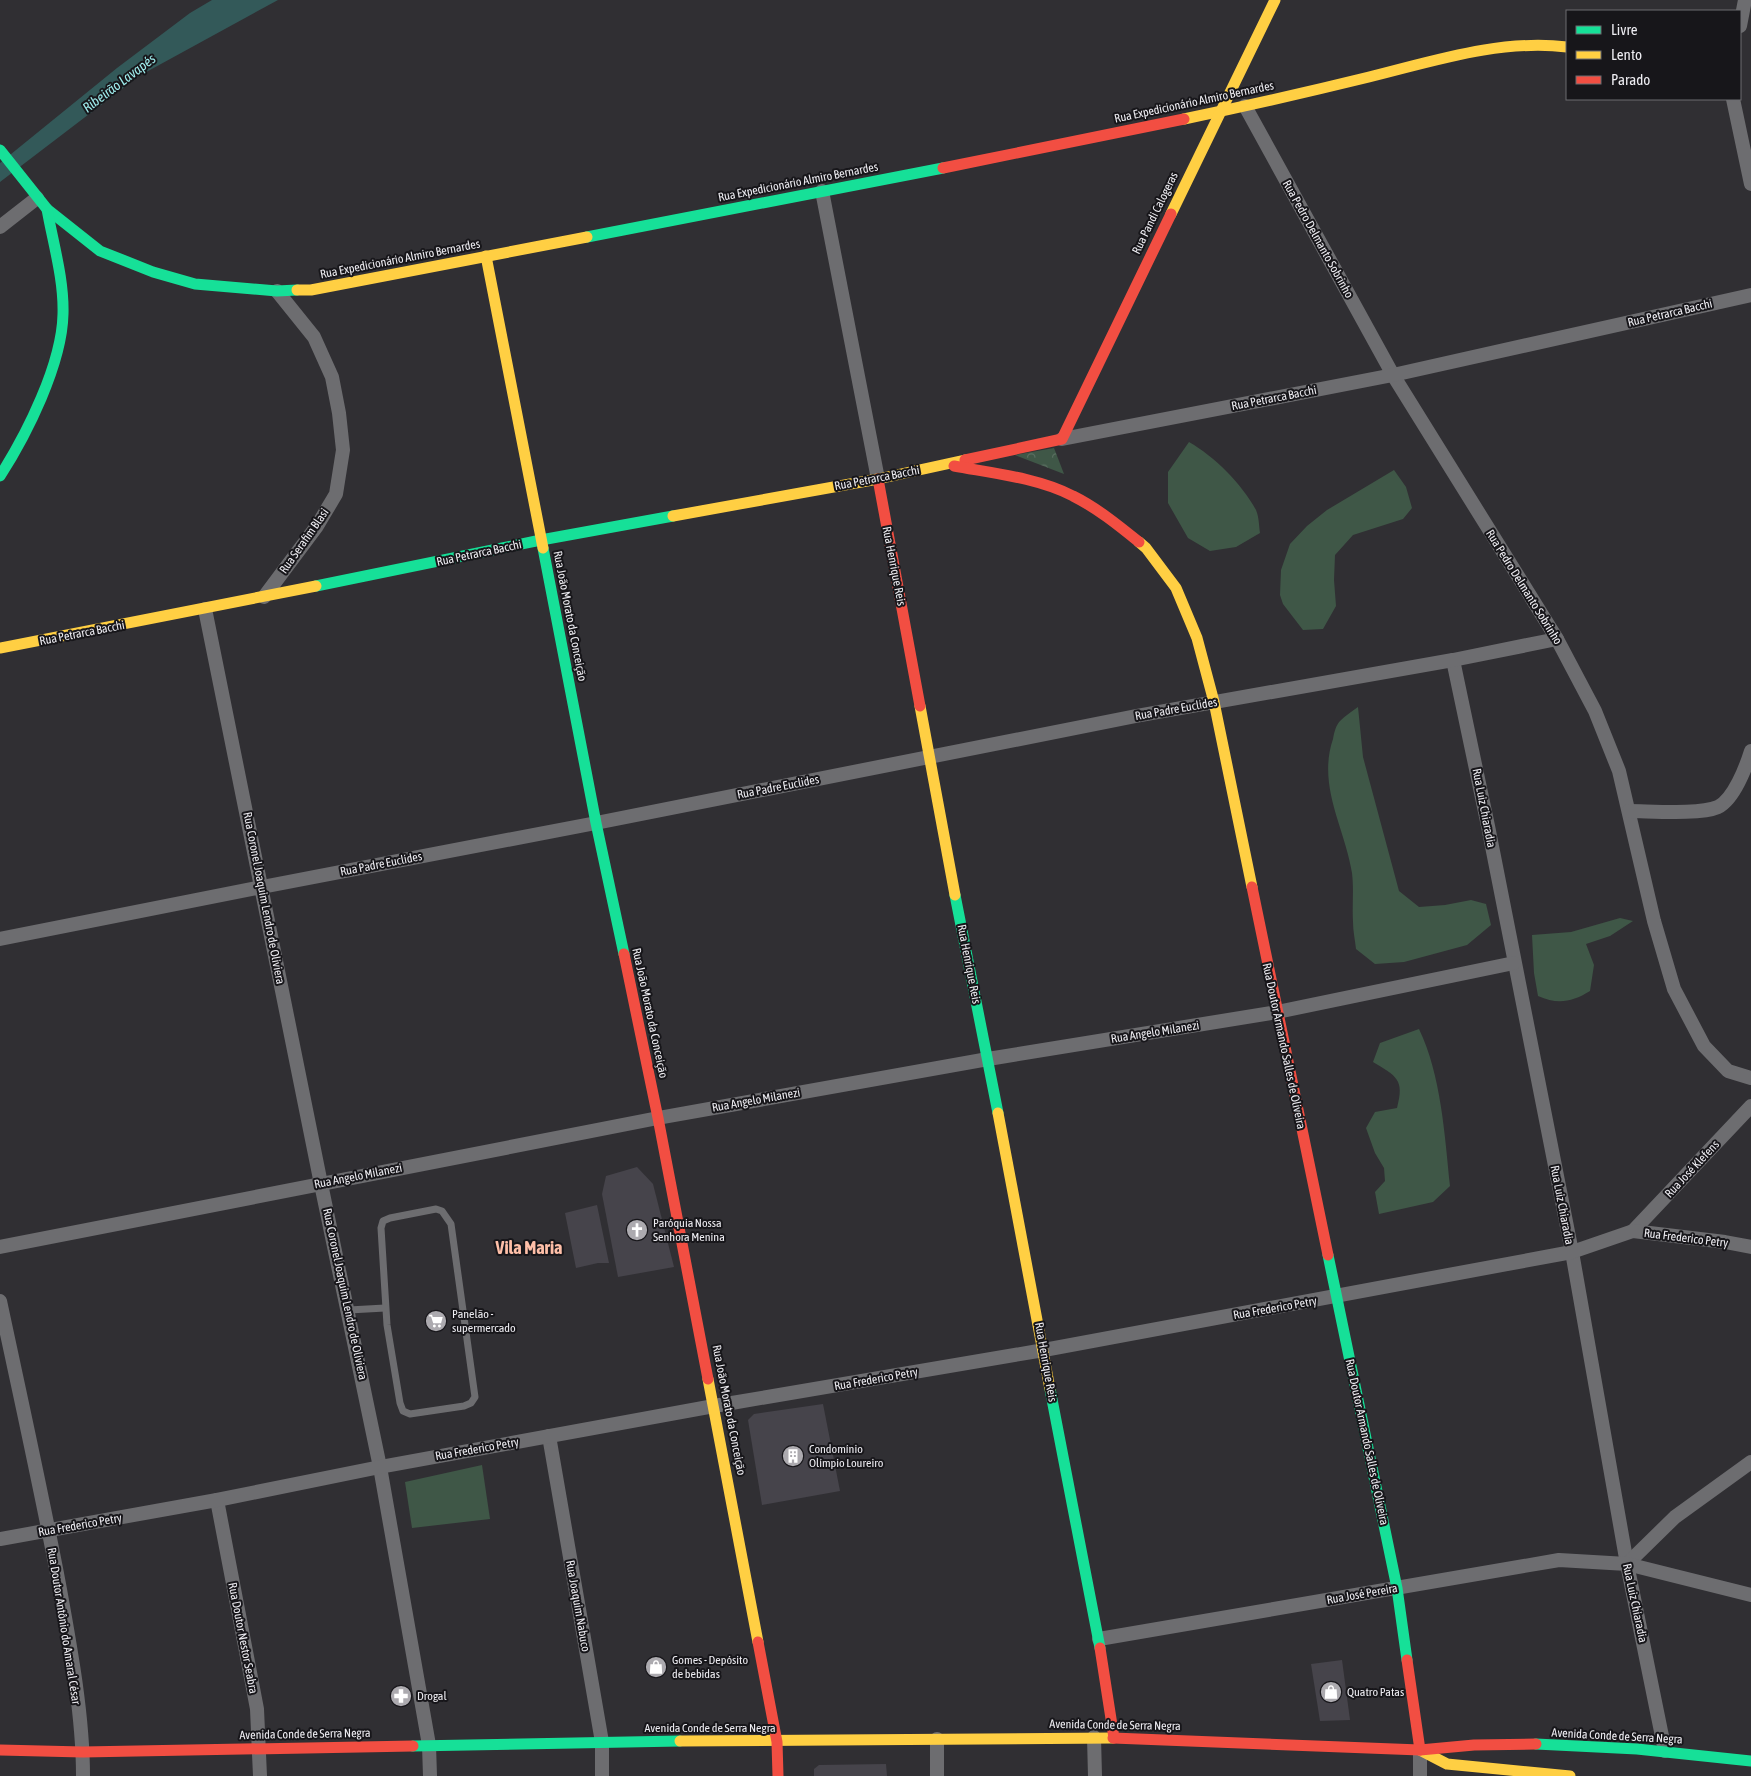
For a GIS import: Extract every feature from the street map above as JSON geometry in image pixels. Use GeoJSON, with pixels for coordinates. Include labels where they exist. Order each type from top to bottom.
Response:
{"type":"FeatureCollection","features":[{"type":"Feature","properties":{"kind":"street","name":"Rua Pandi Calogeras"},"geometry":{"type":"LineString","coordinates":[[1062,439],[1275,0]]}},
{"type":"Feature","properties":{"kind":"street"},"geometry":{"type":"LineString","coordinates":[[1741,21],[1745,0]]}},
{"type":"Feature","properties":{"kind":"street","name":"Rua Expedicionário Almiro Bernardes"},"geometry":{"type":"LineString","coordinates":[[1,151],[47,209],[100,251],[153,272],[196,284],[277,291],[311,290],[1055,147],[1245,106],[1472,52],[1523,45],[1566,47]]}},
{"type":"Feature","properties":{"kind":"street"},"geometry":{"type":"LineString","coordinates":[[1733,100],[1751,184]]}},
{"type":"Feature","properties":{"kind":"street","name":"Rua Pedro Delmanto Sobrinho"},"geometry":{"type":"LineString","coordinates":[[1245,106],[1392,375],[1557,639],[1595,711],[1619,771],[1654,921],[1674,989],[1704,1046],[1728,1072],[1751,1078]]}},
{"type":"Feature","properties":{"kind":"street","name":"Rua Henrique Reis"},"geometry":{"type":"LineString","coordinates":[[822,192],[878,478],[946,848],[1099,1639],[1114,1738]]}},
{"type":"Feature","properties":{"kind":"street"},"geometry":{"type":"LineString","coordinates":[[0,228],[38,198]]}},
{"type":"Feature","properties":{"kind":"street"},"geometry":{"type":"LineString","coordinates":[[0,476],[28,425],[57,355],[63,316],[59,273],[47,209]]}},
{"type":"Feature","properties":{"kind":"street","name":"Rua João Morato da Conceição"},"geometry":{"type":"LineString","coordinates":[[486,256],[596,823],[658,1118],[714,1406],[778,1742],[778,1776]]}},
{"type":"Feature","properties":{"kind":"street","name":"Rua Serafim Blasi"},"geometry":{"type":"LineString","coordinates":[[264,597],[317,526],[336,494],[343,450],[332,376],[314,337],[277,291]]}},
{"type":"Feature","properties":{"kind":"street","name":"Rua Petrarca Bacchi"},"geometry":{"type":"LineString","coordinates":[[0,648],[205,609],[541,540],[878,478],[1062,439],[1392,375],[1751,295]]}},
{"type":"Feature","properties":{"kind":"street","name":"Rua Doutor Armando Salles de Oliveira"},"geometry":{"type":"LineString","coordinates":[[944,464],[1035,482],[1072,495],[1110,518],[1146,548],[1176,588],[1197,638],[1214,702],[1397,1588],[1420,1750],[1420,1776]]}},
{"type":"Feature","properties":{"kind":"street","name":"Rua Coronel Joaquim Lendro de Oliviera"},"geometry":{"type":"LineString","coordinates":[[205,609],[380,1466],[429,1745],[430,1776]]}},
{"type":"Feature","properties":{"kind":"street","name":"Rua Padre Euclides"},"geometry":{"type":"LineString","coordinates":[[0,939],[929,756],[1214,702],[1453,660],[1557,639]]}},
{"type":"Feature","properties":{"kind":"street","name":"Rua Luiz Chiaradia"},"geometry":{"type":"LineString","coordinates":[[1453,660],[1488,826],[1572,1252],[1627,1564],[1665,1751]]}},
{"type":"Feature","properties":{"kind":"street"},"geometry":{"type":"LineString","coordinates":[[1629,811],[1702,811],[1719,806],[1732,795],[1751,751]]}},
{"type":"Feature","properties":{"kind":"street","name":"Rua Angelo Milanezi"},"geometry":{"type":"LineString","coordinates":[[0,1247],[658,1118],[988,1059],[1277,1012],[1514,963]]}},
{"type":"Feature","properties":{"kind":"street","name":"Rua José Klefens"},"geometry":{"type":"LineString","coordinates":[[1633,1231],[1751,1106]]}},
{"type":"Feature","properties":{"kind":"street","name":"Rua Frederico Petry"},"geometry":{"type":"LineString","coordinates":[[0,1539],[217,1500],[380,1466],[1336,1297],[1572,1252],[1633,1231],[1751,1247]]}},
{"type":"Feature","properties":{"kind":"street","name":"Rua Doutor Antônio do Amaral César"},"geometry":{"type":"LineString","coordinates":[[0,1301],[49,1531],[69,1640],[83,1752],[83,1776]]}},
{"type":"Feature","properties":{"kind":"street","name":"Rua Joaquim Nabuco"},"geometry":{"type":"LineString","coordinates":[[549,1436],[602,1742],[602,1776]]}},
{"type":"Feature","properties":{"kind":"street"},"geometry":{"type":"LineString","coordinates":[[1627,1564],[1675,1517],[1751,1462]]}},
{"type":"Feature","properties":{"kind":"street","name":"Rua Doutor Nestor Seabra"},"geometry":{"type":"LineString","coordinates":[[217,1500],[257,1709],[260,1776]]}},
{"type":"Feature","properties":{"kind":"street","name":"Rua José Pereira"},"geometry":{"type":"LineString","coordinates":[[1099,1639],[1559,1560],[1627,1564],[1751,1594]]}},
{"type":"Feature","properties":{"kind":"street"},"geometry":{"type":"LineString","coordinates":[[1094,1737],[1094,1776]]}},
{"type":"Feature","properties":{"kind":"street","name":"Avenida Conde de Serra Negra"},"geometry":{"type":"LineString","coordinates":[[0,1750],[83,1752],[260,1750],[602,1742],[778,1742],[1094,1737],[1420,1750],[1449,1747],[1572,1744],[1665,1751],[1751,1761]]}},
{"type":"Feature","properties":{"kind":"street"},"geometry":{"type":"LineString","coordinates":[[937,1739],[937,1776]]}},
{"type":"Feature","properties":{"kind":"street","name":"Avenida Conde de Serra Negra"},"geometry":{"type":"LineString","coordinates":[[1420,1750],[1447,1764],[1570,1776]]}},
{"type":"Feature","properties":{"kind":"lane"},"geometry":{"type":"LineString","coordinates":[[436,1209],[442,1211],[451,1224],[475,1398],[471,1403],[464,1406],[410,1414],[404,1411],[398,1393],[385,1308],[381,1228],[383,1222],[397,1216],[436,1209]]}},
{"type":"Feature","properties":{"kind":"lane"},"geometry":{"type":"LineString","coordinates":[[349,1310],[385,1308]]}},
{"type":"Feature","properties":{"kind":"green space"},"geometry":{"type":"Polygon","coordinates":[[[1189,442],[1217,463],[1243,490],[1256,510],[1260,533],[1236,547],[1210,551],[1188,538],[1168,503],[1168,472],[1189,442]]]}},
{"type":"Feature","properties":{"kind":"green space"},"geometry":{"type":"Polygon","coordinates":[[[1054,448],[1064,474],[1015,455],[1054,448]]]}},
{"type":"Feature","properties":{"kind":"green space"},"geometry":{"type":"Polygon","coordinates":[[[1394,470],[1406,487],[1412,508],[1403,519],[1353,535],[1335,555],[1336,606],[1323,629],[1303,630],[1283,604],[1280,595],[1281,570],[1290,544],[1307,526],[1327,510],[1394,470]]]}},
{"type":"Feature","properties":{"kind":"green space"},"geometry":{"type":"Polygon","coordinates":[[[1358,707],[1363,757],[1399,891],[1419,907],[1471,900],[1486,904],[1491,925],[1467,945],[1404,962],[1375,964],[1356,949],[1353,925],[1352,873],[1349,856],[1334,807],[1328,773],[1329,756],[1336,727],[1342,719],[1358,707]]]}},
{"type":"Feature","properties":{"kind":"green space"},"geometry":{"type":"Polygon","coordinates":[[[1620,918],[1633,921],[1610,936],[1586,944],[1594,965],[1590,991],[1577,998],[1565,1001],[1552,1001],[1538,996],[1534,973],[1532,935],[1571,932],[1620,918]]]}},
{"type":"Feature","properties":{"kind":"green space"},"geometry":{"type":"Polygon","coordinates":[[[1419,1029],[1432,1066],[1441,1106],[1450,1186],[1433,1202],[1379,1214],[1375,1192],[1385,1181],[1384,1168],[1375,1153],[1366,1128],[1375,1112],[1397,1108],[1400,1091],[1397,1079],[1373,1062],[1380,1043],[1419,1029]]]}},
{"type":"Feature","properties":{"kind":"green space"},"geometry":{"type":"Polygon","coordinates":[[[482,1465],[490,1519],[412,1528],[405,1482],[482,1465]]]}},
{"type":"Feature","properties":{"kind":"water","name":"Ribeirão Lavapés"},"geometry":{"type":"Polygon","coordinates":[[[212,0],[278,0],[139,76],[0,182],[0,163],[117,68],[190,13],[212,0]]]}},
{"type":"Feature","properties":{"kind":"building","name":"Paróquia Nossa Senhora Menina"},"geometry":{"type":"Polygon","coordinates":[[[637,1167],[653,1184],[674,1267],[618,1277],[602,1194],[606,1176],[637,1167]]]}},
{"type":"Feature","properties":{"kind":"building"},"geometry":{"type":"Polygon","coordinates":[[[597,1205],[609,1263],[598,1263],[576,1268],[565,1213],[597,1205]]]}},
{"type":"Feature","properties":{"kind":"building","name":"Condomínio Olímpio Loureiro"},"geometry":{"type":"Polygon","coordinates":[[[823,1404],[840,1491],[762,1505],[748,1420],[754,1414],[823,1404]]]}},
{"type":"Feature","properties":{"kind":"building","name":"Quatro Patas"},"geometry":{"type":"Polygon","coordinates":[[[1342,1660],[1350,1720],[1320,1721],[1311,1664],[1342,1660]]]}},
{"type":"Feature","properties":{"kind":"building"},"geometry":{"type":"Polygon","coordinates":[[[886,1764],[887,1776],[814,1776],[814,1769],[819,1765],[886,1764]]]}},
{"type":"Feature","properties":{"kind":"traffic: fast"},"geometry":{"type":"LineString","coordinates":[[0,150],[47,209],[100,251],[153,272],[195,284],[277,291],[297,290]]}},
{"type":"Feature","properties":{"kind":"traffic: fast"},"geometry":{"type":"LineString","coordinates":[[587,237],[943,168]]}},
{"type":"Feature","properties":{"kind":"traffic: fast"},"geometry":{"type":"LineString","coordinates":[[0,476],[32,419],[50,376],[61,334],[63,314],[62,288],[47,209]]}},
{"type":"Feature","properties":{"kind":"traffic: fast"},"geometry":{"type":"LineString","coordinates":[[316,586],[541,540],[673,516]]}},
{"type":"Feature","properties":{"kind":"traffic: fast"},"geometry":{"type":"LineString","coordinates":[[543,548],[596,823],[624,954]]}},
{"type":"Feature","properties":{"kind":"traffic: fast"},"geometry":{"type":"LineString","coordinates":[[955,895],[998,1113]]}},
{"type":"Feature","properties":{"kind":"traffic: fast"},"geometry":{"type":"LineString","coordinates":[[1328,1255],[1397,1588],[1407,1660]]}},
{"type":"Feature","properties":{"kind":"traffic: fast"},"geometry":{"type":"LineString","coordinates":[[1050,1389],[1100,1648]]}},
{"type":"Feature","properties":{"kind":"traffic: fast"},"geometry":{"type":"LineString","coordinates":[[413,1746],[680,1741]]}},
{"type":"Feature","properties":{"kind":"traffic: fast"},"geometry":{"type":"LineString","coordinates":[[1536,1744],[1637,1749],[1751,1761]]}},
{"type":"Feature","properties":{"kind":"traffic: slow"},"geometry":{"type":"LineString","coordinates":[[1171,214],[1275,0]]}},
{"type":"Feature","properties":{"kind":"traffic: slow"},"geometry":{"type":"LineString","coordinates":[[1184,119],[1467,53],[1517,46],[1566,47]]}},
{"type":"Feature","properties":{"kind":"traffic: slow"},"geometry":{"type":"LineString","coordinates":[[297,290],[311,290],[587,237]]}},
{"type":"Feature","properties":{"kind":"traffic: slow"},"geometry":{"type":"LineString","coordinates":[[486,256],[543,548]]}},
{"type":"Feature","properties":{"kind":"traffic: slow"},"geometry":{"type":"LineString","coordinates":[[673,516],[878,479],[965,460]]}},
{"type":"Feature","properties":{"kind":"traffic: slow"},"geometry":{"type":"LineString","coordinates":[[1139,542],[1146,548],[1176,588],[1197,638],[1214,702],[1252,887]]}},
{"type":"Feature","properties":{"kind":"traffic: slow"},"geometry":{"type":"LineString","coordinates":[[0,648],[316,586]]}},
{"type":"Feature","properties":{"kind":"traffic: slow"},"geometry":{"type":"LineString","coordinates":[[920,706],[955,895]]}},
{"type":"Feature","properties":{"kind":"traffic: slow"},"geometry":{"type":"LineString","coordinates":[[998,1113],[1050,1389]]}},
{"type":"Feature","properties":{"kind":"traffic: slow"},"geometry":{"type":"LineString","coordinates":[[708,1379],[758,1642]]}},
{"type":"Feature","properties":{"kind":"traffic: slow"},"geometry":{"type":"LineString","coordinates":[[680,1741],[1113,1738]]}},
{"type":"Feature","properties":{"kind":"traffic: slow"},"geometry":{"type":"LineString","coordinates":[[1420,1750],[1447,1764],[1570,1776]]}},
{"type":"Feature","properties":{"kind":"traffic: jam"},"geometry":{"type":"LineString","coordinates":[[943,168],[1184,119]]}},
{"type":"Feature","properties":{"kind":"traffic: jam"},"geometry":{"type":"LineString","coordinates":[[965,460],[1062,439],[1171,214]]}},
{"type":"Feature","properties":{"kind":"traffic: jam"},"geometry":{"type":"LineString","coordinates":[[954,466],[1030,480],[1060,490],[1099,511],[1139,542]]}},
{"type":"Feature","properties":{"kind":"traffic: jam"},"geometry":{"type":"LineString","coordinates":[[878,479],[920,706]]}},
{"type":"Feature","properties":{"kind":"traffic: jam"},"geometry":{"type":"LineString","coordinates":[[1252,887],[1328,1255]]}},
{"type":"Feature","properties":{"kind":"traffic: jam"},"geometry":{"type":"LineString","coordinates":[[624,954],[658,1118],[708,1379]]}},
{"type":"Feature","properties":{"kind":"traffic: jam"},"geometry":{"type":"LineString","coordinates":[[758,1642],[777,1742],[778,1776]]}},
{"type":"Feature","properties":{"kind":"traffic: jam"},"geometry":{"type":"LineString","coordinates":[[1100,1648],[1114,1738]]}},
{"type":"Feature","properties":{"kind":"traffic: jam"},"geometry":{"type":"LineString","coordinates":[[1407,1660],[1420,1750]]}},
{"type":"Feature","properties":{"kind":"traffic: jam"},"geometry":{"type":"LineString","coordinates":[[1113,1738],[1420,1750],[1474,1745],[1536,1744]]}},
{"type":"Feature","properties":{"kind":"traffic: jam"},"geometry":{"type":"LineString","coordinates":[[0,1750],[83,1752],[413,1746]]}},
{"type":"Feature","properties":{"kind":"place","name":"Paróquia Nossa Senhora Menina"},"geometry":{"type":"Point","coordinates":[637,1230]}},
{"type":"Feature","properties":{"kind":"place","name":"Panelão - supermercado"},"geometry":{"type":"Point","coordinates":[436,1321]}},
{"type":"Feature","properties":{"kind":"place","name":"Condomínio Olímpio Loureiro"},"geometry":{"type":"Point","coordinates":[793,1456]}},
{"type":"Feature","properties":{"kind":"place","name":"Gomes - Depósito de bebidas"},"geometry":{"type":"Point","coordinates":[656,1667]}},
{"type":"Feature","properties":{"kind":"place","name":"Quatro Patas"},"geometry":{"type":"Point","coordinates":[1331,1692]}},
{"type":"Feature","properties":{"kind":"place","name":"Drogal"},"geometry":{"type":"Point","coordinates":[401,1696]}},
{"type":"Feature","properties":{"kind":"district","name":"Vila Maria"},"geometry":{"type":"Point","coordinates":[529,1247]}}]}
